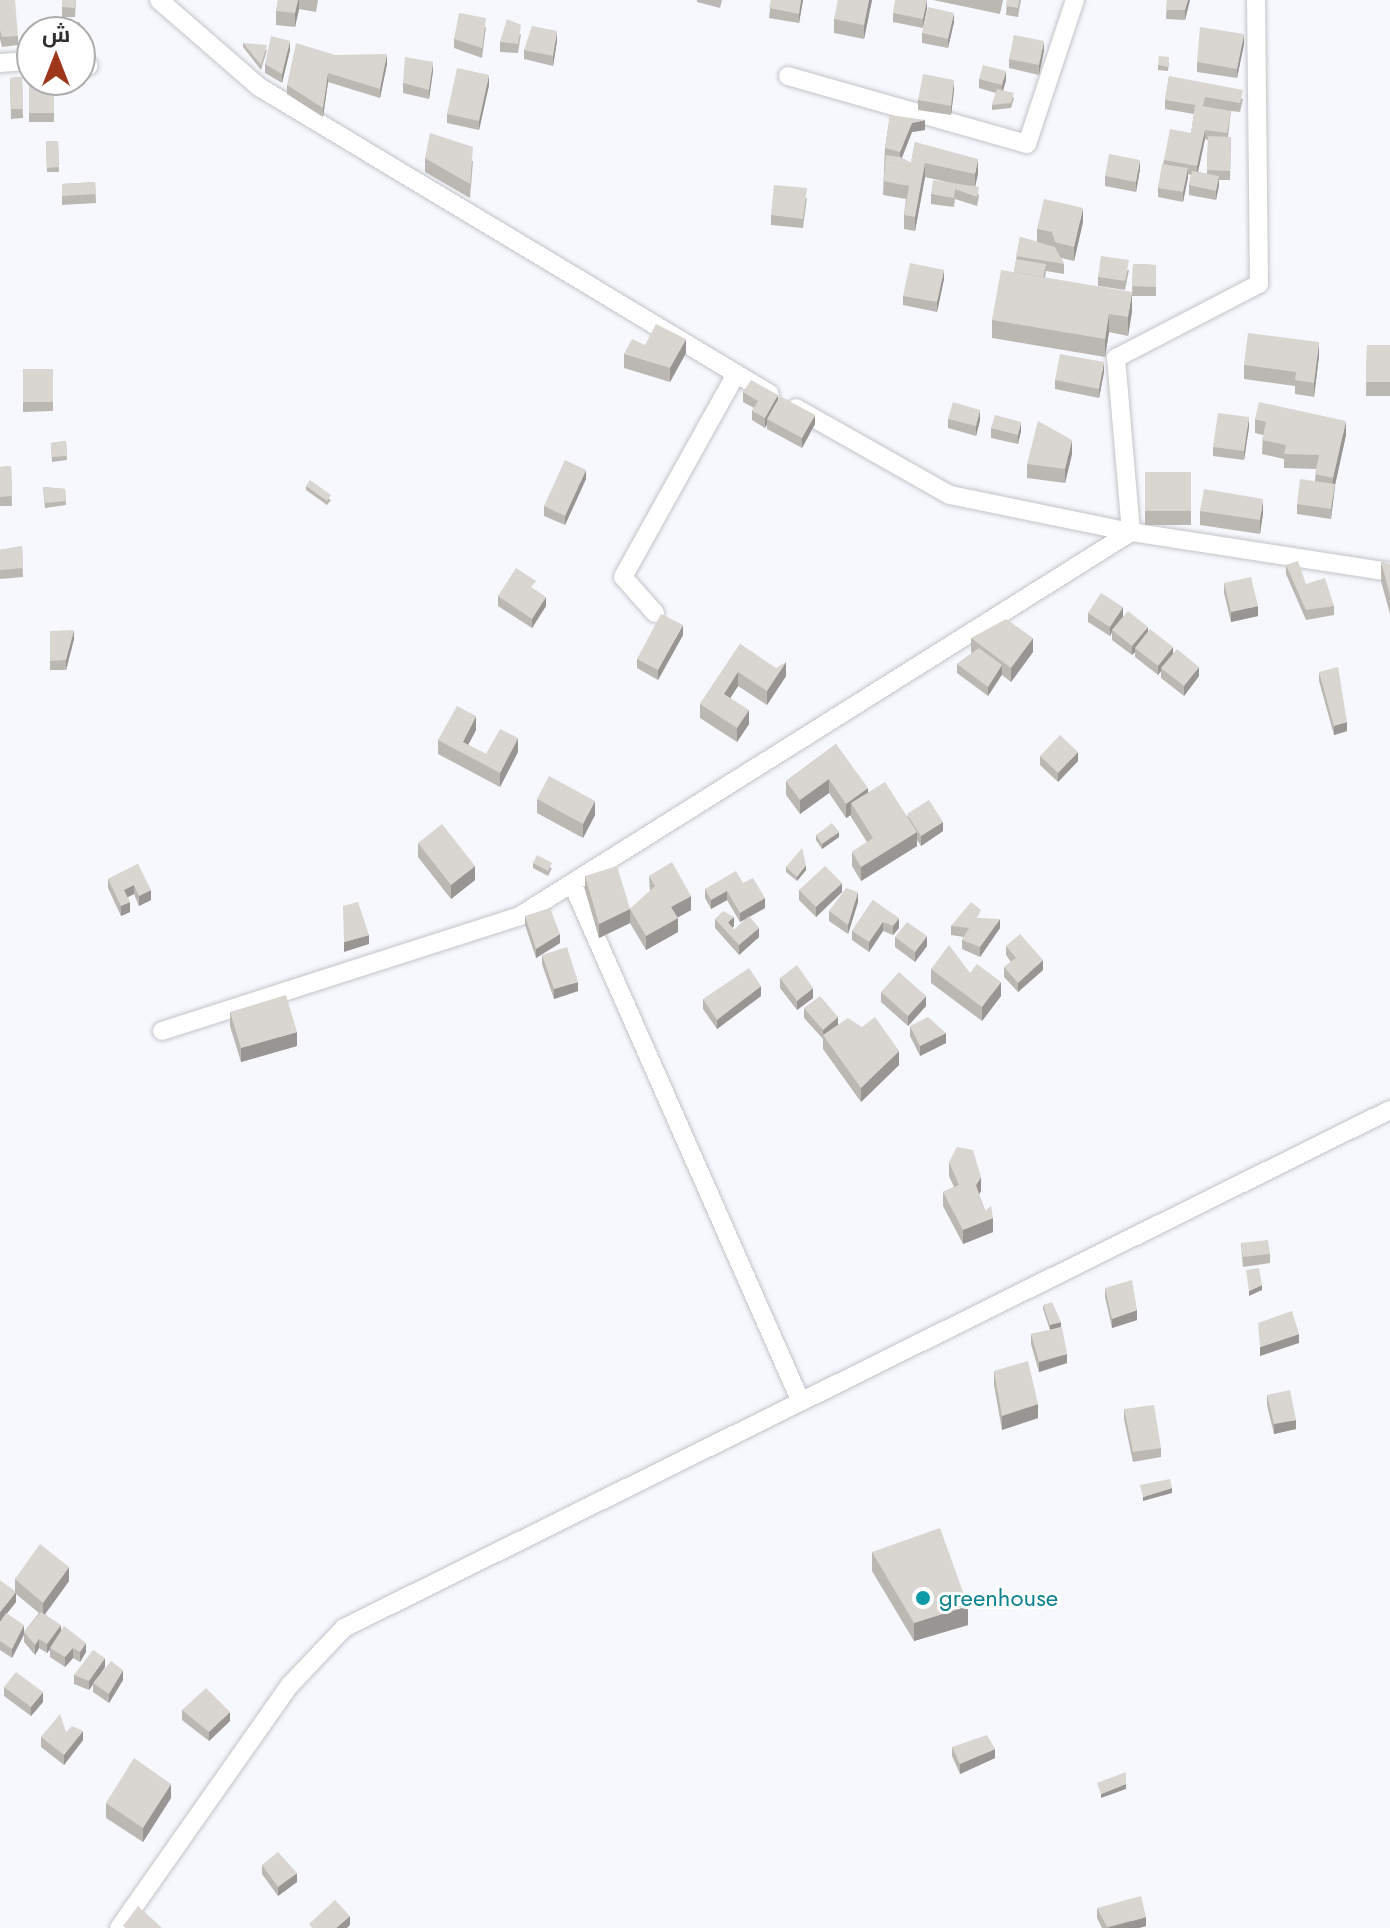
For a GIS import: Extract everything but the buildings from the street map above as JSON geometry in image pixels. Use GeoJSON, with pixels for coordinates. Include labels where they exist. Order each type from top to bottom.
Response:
{"type":"FeatureCollection","features":[{"type":"Feature","properties":{"kind":"street"},"geometry":{"type":"LineString","coordinates":[[159,0],[259,87],[736,374],[950,495],[1131,532],[1390,572]]}},
{"type":"Feature","properties":{"kind":"street"},"geometry":{"type":"LineString","coordinates":[[788,76],[1027,144],[1075,0]]}},
{"type":"Feature","properties":{"kind":"street"},"geometry":{"type":"LineString","coordinates":[[1131,532],[1116,358],[1259,284],[1256,0]]}},
{"type":"Feature","properties":{"kind":"street"},"geometry":{"type":"LineString","coordinates":[[655,613],[623,577],[736,374]]}},
{"type":"Feature","properties":{"kind":"street"},"geometry":{"type":"LineString","coordinates":[[162,1031],[518,917],[1131,532]]}},
{"type":"Feature","properties":{"kind":"street"},"geometry":{"type":"LineString","coordinates":[[572,883],[801,1402]]}},
{"type":"Feature","properties":{"kind":"street"},"geometry":{"type":"LineString","coordinates":[[119,1928],[290,1685],[344,1628],[1390,1110]]}},
{"type":"Feature","properties":{"kind":"place","name":"greenhouse"},"geometry":{"type":"Point","coordinates":[923,1598]}}]}
